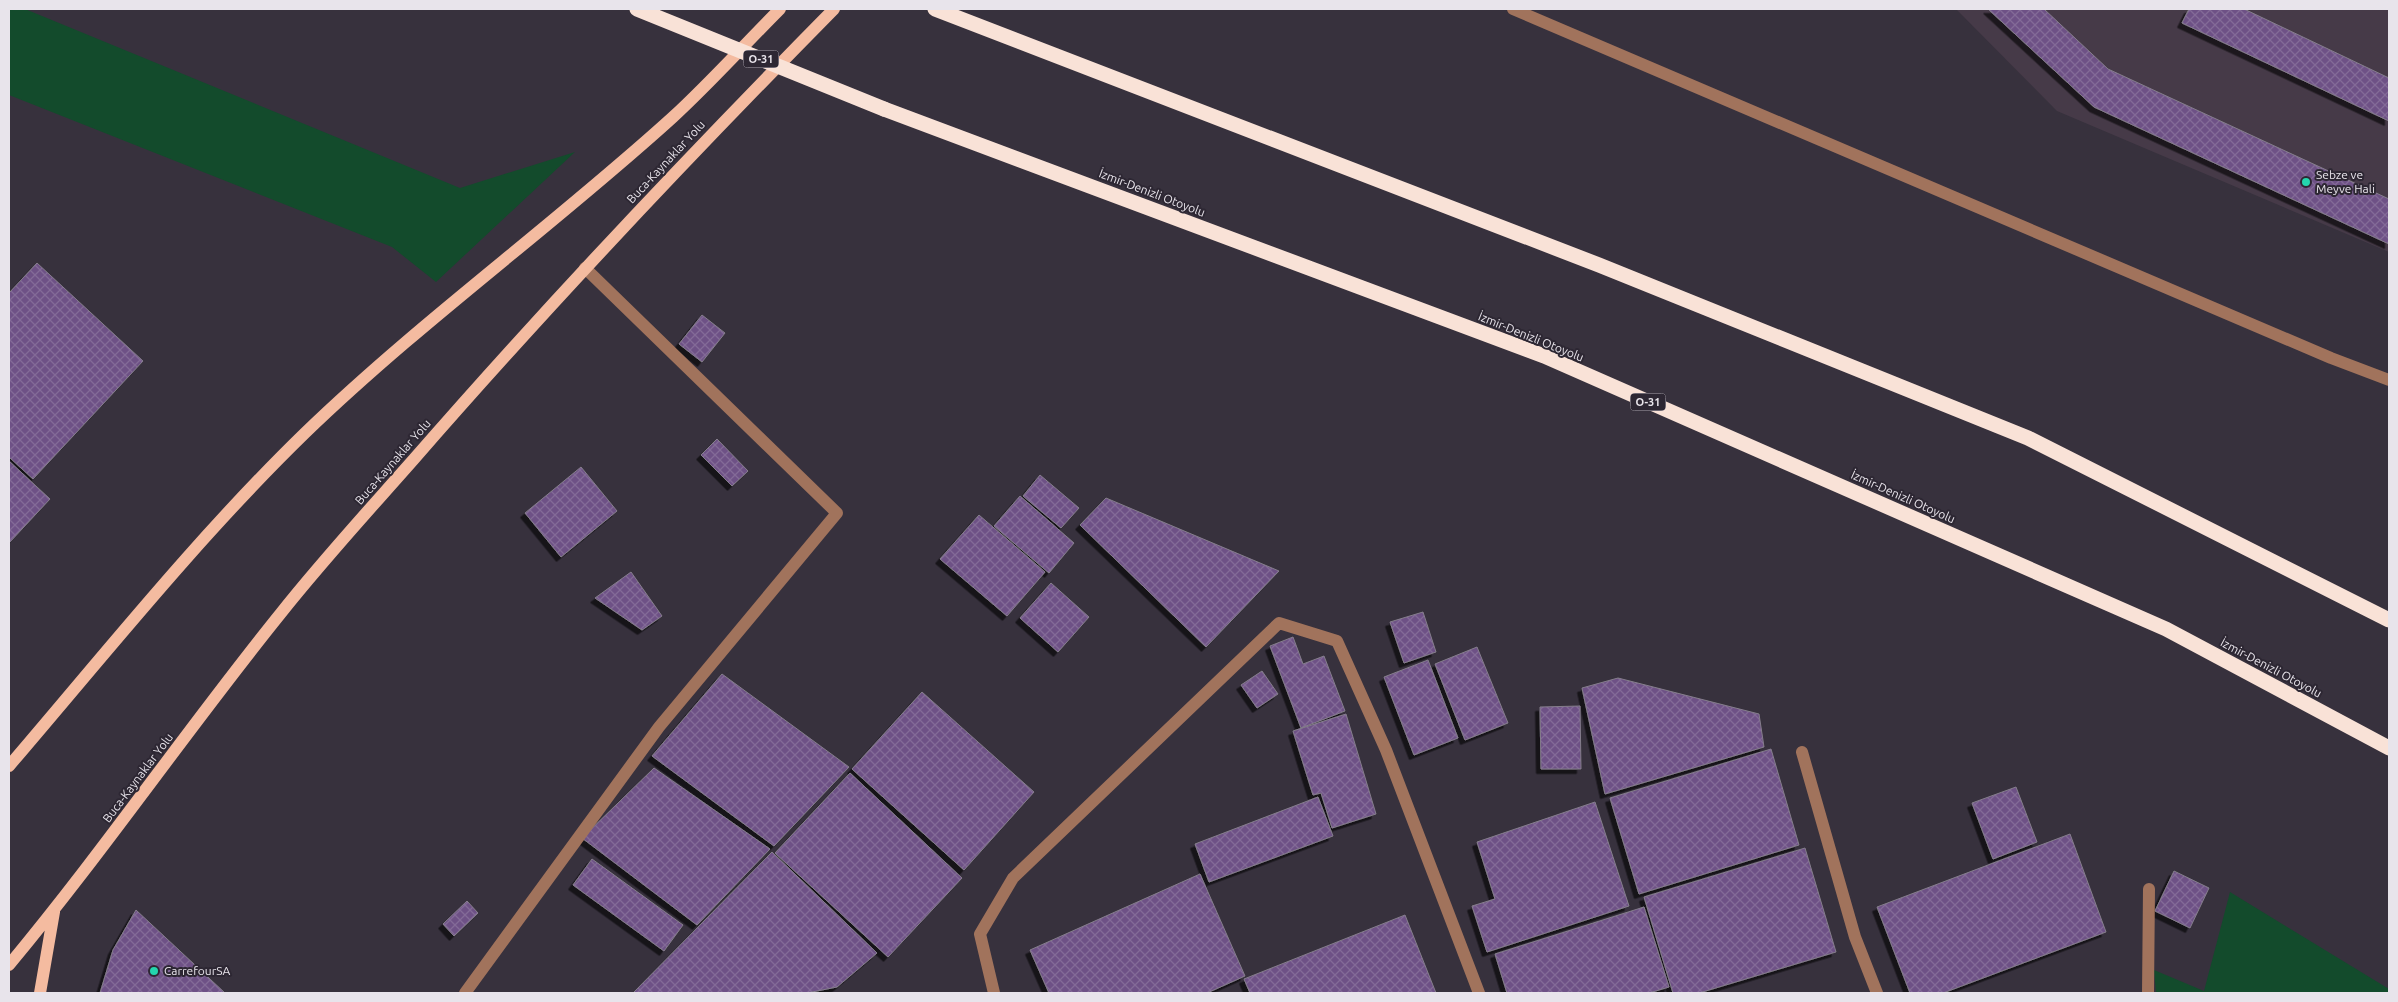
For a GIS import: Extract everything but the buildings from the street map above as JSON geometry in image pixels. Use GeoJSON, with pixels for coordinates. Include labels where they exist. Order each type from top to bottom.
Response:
{"type":"FeatureCollection","features":[{"type":"Feature","properties":{"kind":"highway","name":"İzmir-Denizli Otoyolu"},"geometry":{"type":"LineString","coordinates":[[637,9],[884,109],[1544,356],[2166,629],[2389,748]]}},
{"type":"Feature","properties":{"kind":"highway"},"geometry":{"type":"LineString","coordinates":[[937,10],[1599,265],[2028,438],[2389,620]]}},
{"type":"Feature","properties":{"kind":"main road"},"geometry":{"type":"LineString","coordinates":[[9,766],[200,544],[304,434],[394,351],[546,227],[674,116],[780,9]]}},
{"type":"Feature","properties":{"kind":"main road","name":"Buca-Kaynaklar Yolu"},"geometry":{"type":"LineString","coordinates":[[9,964],[55,910],[281,612],[464,401],[585,268],[706,138],[834,9]]}},
{"type":"Feature","properties":{"kind":"main road"},"geometry":{"type":"LineString","coordinates":[[40,993],[55,910]]}},
{"type":"Feature","properties":{"kind":"street"},"geometry":{"type":"LineString","coordinates":[[1513,9],[2331,358],[2389,380]]}},
{"type":"Feature","properties":{"kind":"street"},"geometry":{"type":"LineString","coordinates":[[464,993],[659,727],[836,514],[585,268]]}},
{"type":"Feature","properties":{"kind":"street"},"geometry":{"type":"LineString","coordinates":[[994,993],[980,934],[1012,878],[1280,623],[1337,641],[1386,750],[1480,993]]}},
{"type":"Feature","properties":{"kind":"street"},"geometry":{"type":"LineString","coordinates":[[1802,752],[1855,937],[1877,993]]}},
{"type":"Feature","properties":{"kind":"street"},"geometry":{"type":"LineString","coordinates":[[2148,993],[2149,889]]}},
{"type":"Feature","properties":{"kind":"shaded area","name":"Sebze ve Meyve Hali"},"geometry":{"type":"Polygon","coordinates":[[[1956,9],[2389,9],[2389,252],[2057,111],[1956,9]]]}},
{"type":"Feature","properties":{"kind":"green space"},"geometry":{"type":"Polygon","coordinates":[[[9,9],[25,9],[460,188],[575,152],[436,282],[392,247],[9,95],[9,9]]]}},
{"type":"Feature","properties":{"kind":"green space"},"geometry":{"type":"Polygon","coordinates":[[[2230,892],[2389,989],[2389,993],[2156,993],[2154,970],[2204,991],[2230,892]]]}},
{"type":"Feature","properties":{"kind":"place","name":"Sebze ve Meyve Hali"},"geometry":{"type":"Point","coordinates":[2306,182]}},
{"type":"Feature","properties":{"kind":"place","name":"CarrefourSA"},"geometry":{"type":"Point","coordinates":[154,971]}}]}
